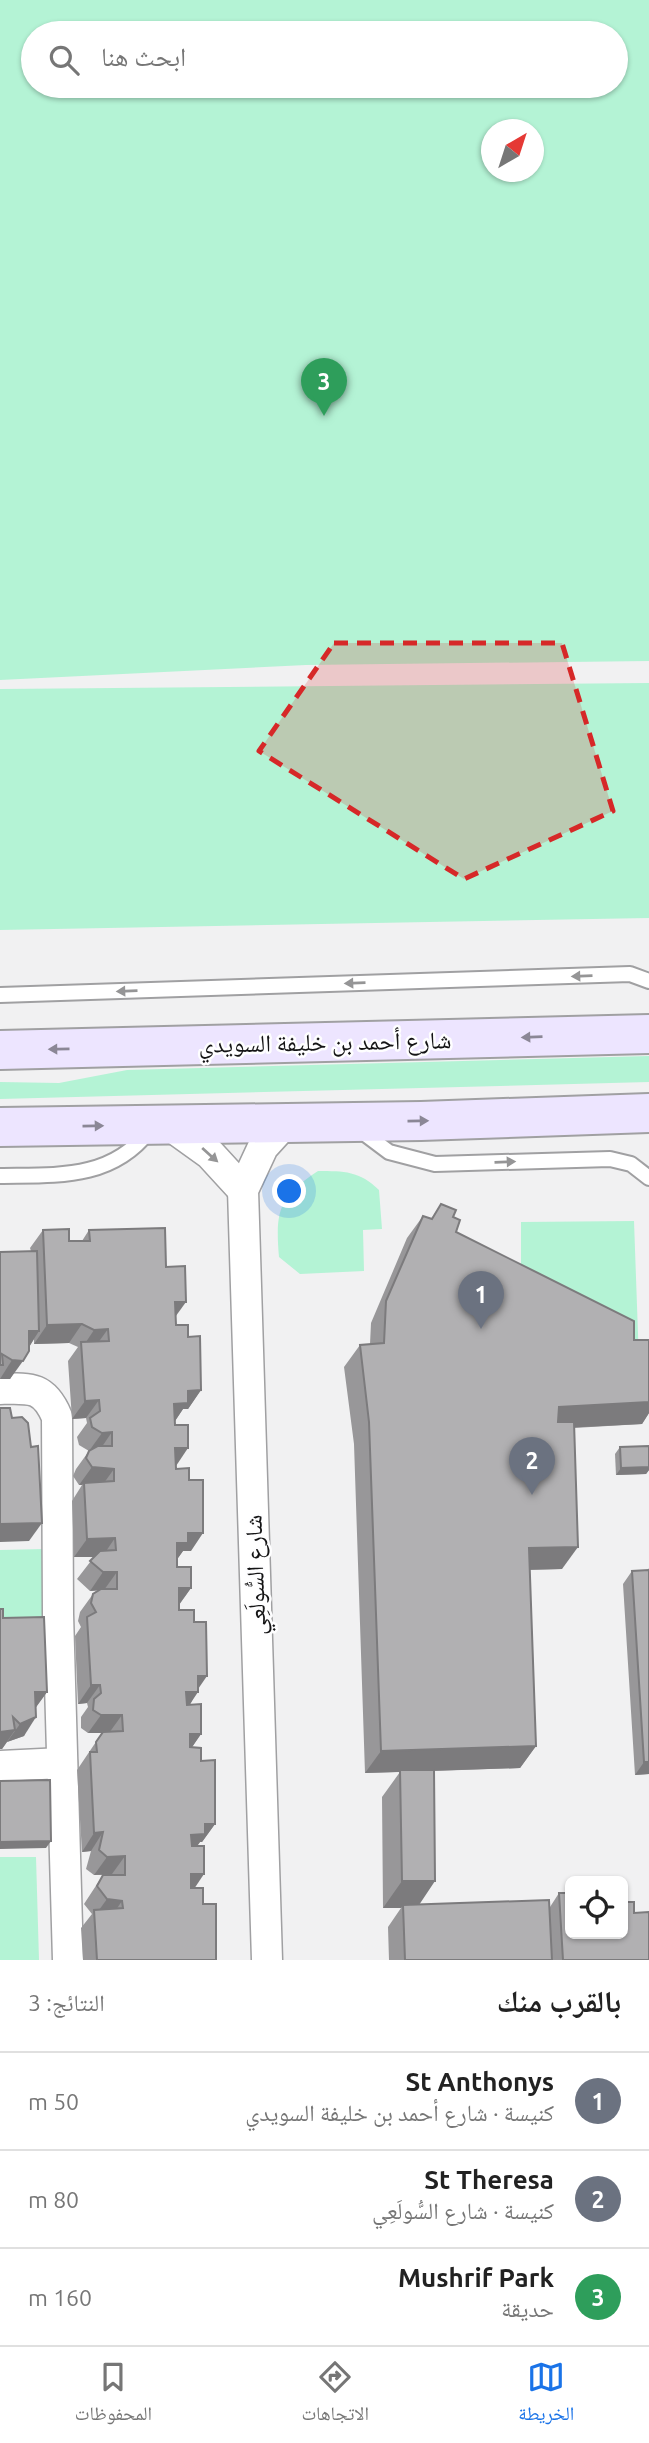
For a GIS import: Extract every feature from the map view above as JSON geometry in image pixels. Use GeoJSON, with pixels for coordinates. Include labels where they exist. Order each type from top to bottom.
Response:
{"type":"FeatureCollection","features":[{"type":"Feature","properties":{"kind":"street","name":"شارع أحمد بن خليفة السويدي"},"geometry":{"type":"LineString","coordinates":[[0,1050],[649,1034]]}},
{"type":"Feature","properties":{"kind":"street"},"geometry":{"type":"LineString","coordinates":[[0,1127],[285,1124],[649,1113]]}},
{"type":"Feature","properties":{"kind":"street","name":"شارع السُّولَعِي"},"geometry":{"type":"LineString","coordinates":[[267,1960],[243,1190],[258,1154],[285,1124]]}},
{"type":"Feature","properties":{"kind":"street"},"geometry":{"type":"LineString","coordinates":[[162,1126],[210,1154],[243,1190]]}},
{"type":"Feature","properties":{"kind":"street"},"geometry":{"type":"LineString","coordinates":[[0,1389],[30,1388],[50,1399],[57,1417],[68,1960]]}},
{"type":"Feature","properties":{"kind":"street"},"geometry":{"type":"LineString","coordinates":[[0,1766],[62,1763]]}},
{"type":"Feature","properties":{"kind":"lane"},"geometry":{"type":"LineString","coordinates":[[0,995],[630,974],[649,981]]}},
{"type":"Feature","properties":{"kind":"lane"},"geometry":{"type":"LineString","coordinates":[[351,1122],[382,1148],[419,1162],[610,1159],[631,1164],[649,1178]]}},
{"type":"Feature","properties":{"kind":"lane"},"geometry":{"type":"LineString","coordinates":[[0,1176],[71,1175],[90,1171],[126,1154],[162,1126]]}},
{"type":"Feature","properties":{"kind":"highlighted area"},"geometry":{"type":"Polygon","coordinates":[[[334,643],[562,643],[613,811],[464,879],[259,751],[334,643]]]}},
{"type":"Feature","properties":{"kind":"green space"},"geometry":{"type":"Polygon","coordinates":[[[0,0],[649,0],[649,661],[306,665],[0,680],[0,0]]]}},
{"type":"Feature","properties":{"kind":"green space"},"geometry":{"type":"Polygon","coordinates":[[[649,683],[649,918],[0,930],[0,689],[649,683]]]}},
{"type":"Feature","properties":{"kind":"green space"},"geometry":{"type":"Polygon","coordinates":[[[649,1056],[649,1082],[0,1099],[0,1082],[59,1083],[127,1070],[649,1056]]]}},
{"type":"Feature","properties":{"kind":"green space"},"geometry":{"type":"Polygon","coordinates":[[[318,1171],[351,1173],[365,1179],[379,1190],[382,1229],[363,1230],[364,1271],[300,1274],[279,1257],[278,1227],[282,1206],[295,1189],[318,1171]]]}},
{"type":"Feature","properties":{"kind":"green space"},"geometry":{"type":"Polygon","coordinates":[[[634,1221],[639,1362],[521,1295],[521,1222],[634,1221]]]}},
{"type":"Feature","properties":{"kind":"green space"},"geometry":{"type":"Polygon","coordinates":[[[44,1549],[45,1625],[0,1626],[0,1550],[44,1549]]]}},
{"type":"Feature","properties":{"kind":"green space"},"geometry":{"type":"Polygon","coordinates":[[[0,1857],[36,1857],[39,1960],[0,1960],[0,1857]]]}},
{"type":"Feature","properties":{"kind":"building"},"geometry":{"type":"Polygon","coordinates":[[[441,1204],[456,1210],[453,1217],[460,1220],[456,1232],[634,1321],[634,1340],[649,1340],[649,1402],[559,1407],[558,1422],[574,1422],[578,1547],[529,1548],[536,1746],[381,1751],[369,1422],[360,1345],[384,1343],[386,1301],[423,1216],[432,1219],[441,1204]]]}},
{"type":"Feature","properties":{"kind":"building"},"geometry":{"type":"Polygon","coordinates":[[[165,1228],[166,1267],[185,1266],[186,1302],[175,1302],[176,1325],[188,1325],[188,1337],[200,1336],[201,1390],[188,1391],[188,1403],[174,1404],[175,1425],[188,1425],[188,1448],[175,1448],[176,1469],[189,1468],[189,1480],[203,1480],[203,1533],[188,1533],[188,1543],[177,1543],[177,1567],[191,1567],[191,1588],[179,1588],[179,1610],[194,1610],[194,1622],[206,1622],[207,1676],[198,1676],[198,1692],[186,1692],[187,1705],[201,1704],[201,1734],[190,1734],[190,1747],[201,1748],[201,1761],[215,1760],[215,1824],[205,1824],[205,1834],[191,1835],[192,1846],[204,1846],[204,1874],[191,1874],[191,1888],[203,1888],[203,1904],[216,1904],[216,1960],[97,1960],[94,1910],[123,1908],[122,1901],[107,1899],[97,1886],[103,1875],[125,1875],[125,1856],[107,1857],[99,1850],[103,1832],[94,1833],[90,1752],[97,1752],[96,1742],[103,1732],[123,1731],[122,1715],[101,1715],[93,1710],[94,1699],[101,1693],[100,1685],[91,1685],[87,1617],[96,1612],[91,1603],[93,1594],[101,1589],[117,1589],[117,1572],[103,1572],[90,1561],[100,1551],[116,1550],[115,1538],[87,1539],[84,1483],[114,1481],[114,1469],[92,1467],[86,1458],[89,1451],[98,1446],[112,1446],[112,1432],[102,1433],[92,1427],[90,1418],[100,1411],[99,1400],[85,1401],[81,1342],[109,1341],[108,1329],[94,1330],[82,1324],[47,1325],[43,1230],[69,1229],[69,1241],[90,1241],[89,1230],[165,1228]]]}},
{"type":"Feature","properties":{"kind":"building"},"geometry":{"type":"Polygon","coordinates":[[[37,1251],[39,1331],[29,1331],[29,1351],[23,1361],[12,1360],[2,1354],[3,1365],[0,1365],[0,1252],[37,1251]]]}},
{"type":"Feature","properties":{"kind":"building"},"geometry":{"type":"Polygon","coordinates":[[[0,1408],[10,1408],[12,1418],[22,1417],[28,1423],[31,1447],[38,1446],[42,1523],[0,1524],[0,1408]]]}},
{"type":"Feature","properties":{"kind":"building"},"geometry":{"type":"Polygon","coordinates":[[[649,1446],[649,1467],[621,1468],[620,1447],[649,1446]]]}},
{"type":"Feature","properties":{"kind":"building"},"geometry":{"type":"Polygon","coordinates":[[[649,1570],[649,1762],[644,1762],[632,1571],[649,1570]]]}},
{"type":"Feature","properties":{"kind":"building"},"geometry":{"type":"Polygon","coordinates":[[[0,1609],[3,1609],[3,1618],[44,1617],[47,1692],[35,1692],[36,1717],[20,1724],[13,1717],[15,1730],[0,1732],[0,1609]]]}},
{"type":"Feature","properties":{"kind":"building"},"geometry":{"type":"Polygon","coordinates":[[[400,1770],[434,1770],[435,1881],[402,1881],[400,1770]]]}},
{"type":"Feature","properties":{"kind":"building"},"geometry":{"type":"Polygon","coordinates":[[[50,1780],[51,1841],[0,1842],[0,1781],[50,1780]]]}},
{"type":"Feature","properties":{"kind":"building"},"geometry":{"type":"Polygon","coordinates":[[[559,1893],[565,1893],[565,1939],[628,1939],[628,1902],[634,1902],[634,1913],[649,1912],[649,1960],[563,1960],[559,1893]]]}},
{"type":"Feature","properties":{"kind":"building"},"geometry":{"type":"Polygon","coordinates":[[[549,1900],[552,1960],[405,1960],[403,1905],[549,1900]]]}},
{"type":"Feature","properties":{"kind":"place","name":"Mushrif Park"},"geometry":{"type":"Point","coordinates":[324,416]}},
{"type":"Feature","properties":{"kind":"place","name":"St Anthonys"},"geometry":{"type":"Point","coordinates":[481,1329]}},
{"type":"Feature","properties":{"kind":"place","name":"St Theresa"},"geometry":{"type":"Point","coordinates":[532,1495]}}]}
